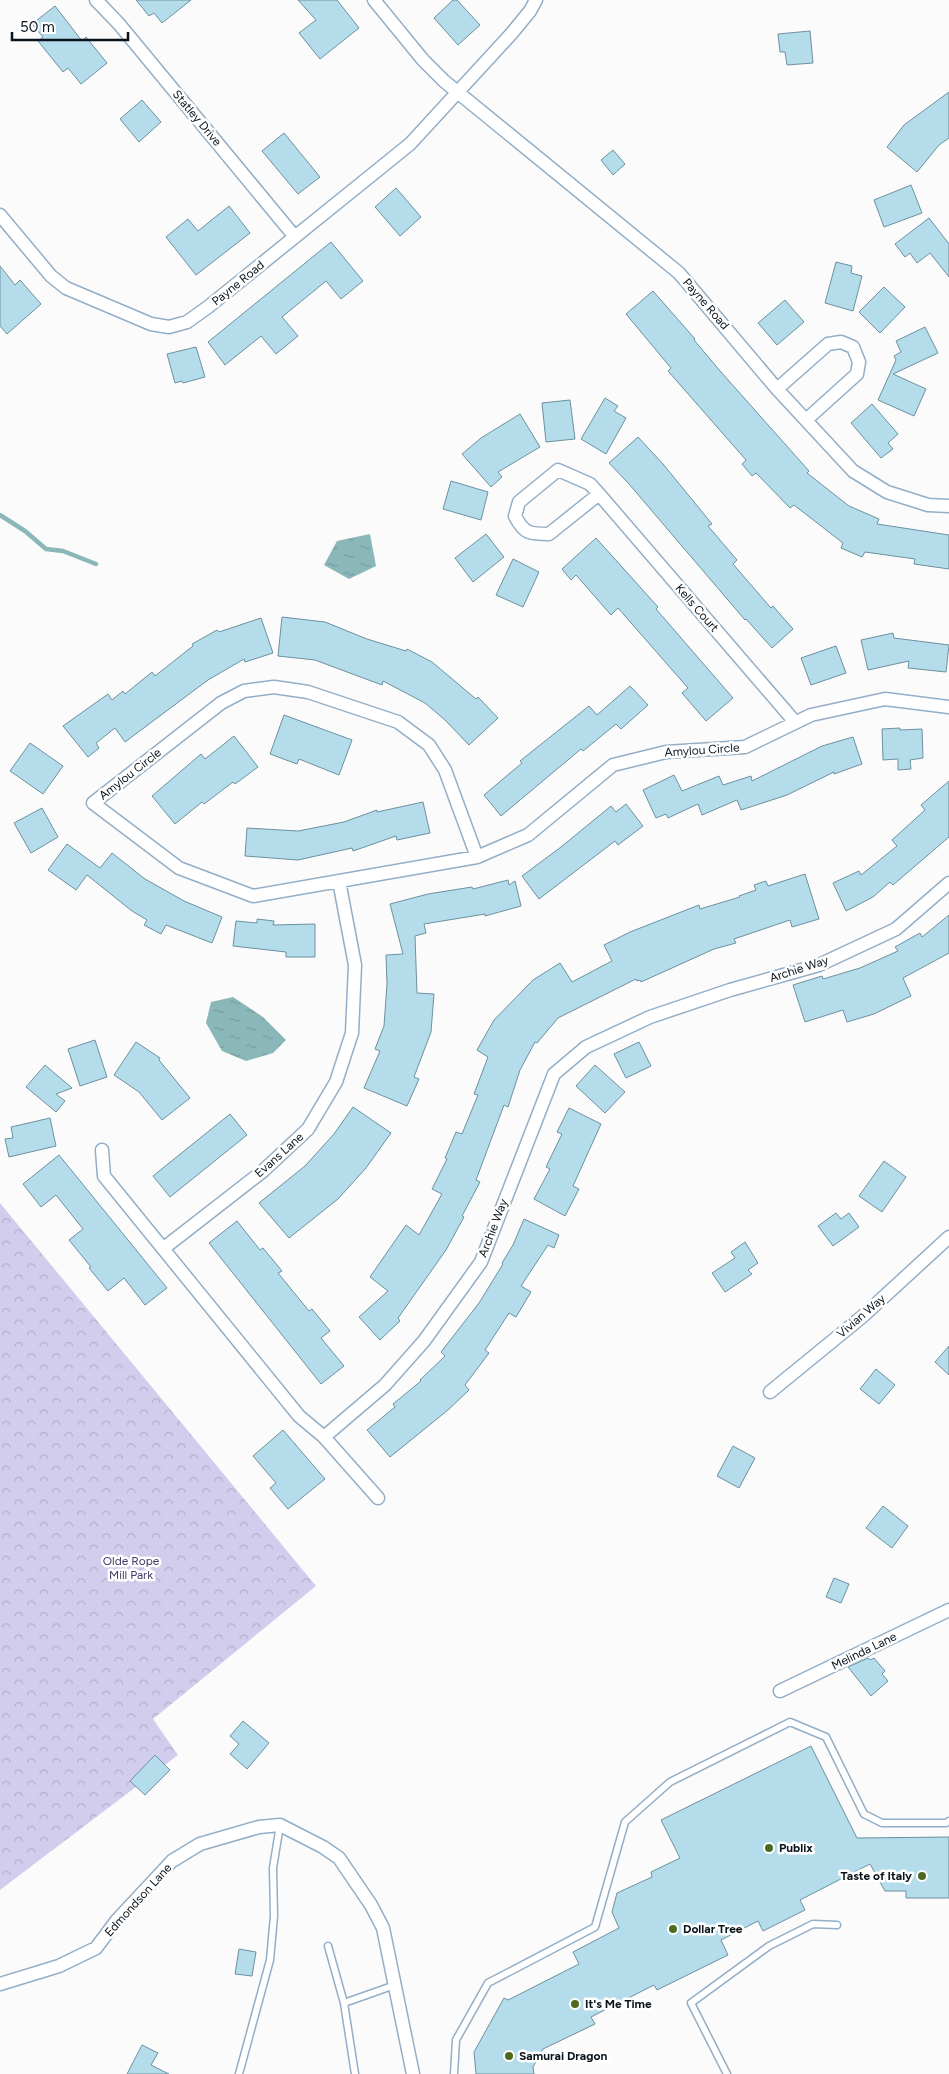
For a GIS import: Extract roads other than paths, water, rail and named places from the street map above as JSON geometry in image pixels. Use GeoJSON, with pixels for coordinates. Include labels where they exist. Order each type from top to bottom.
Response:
{"type":"FeatureCollection","features":[{"type":"Feature","properties":{"kind":"street","name":"Statley Drive"},"geometry":{"type":"LineString","coordinates":[[96,0],[119,24],[295,237]]}},
{"type":"Feature","properties":{"kind":"street","name":"Payne Road"},"geometry":{"type":"LineString","coordinates":[[374,0],[423,60],[458,92],[679,273],[778,389],[853,472],[887,492],[928,505],[949,506]]}},
{"type":"Feature","properties":{"kind":"street","name":"Payne Road"},"geometry":{"type":"LineString","coordinates":[[0,215],[51,276],[66,288],[151,324],[169,327],[187,322],[208,308],[410,144],[512,33],[530,11],[536,0]]}},
{"type":"Feature","properties":{"kind":"street"},"geometry":{"type":"LineString","coordinates":[[778,389],[828,344],[841,342],[853,347],[859,362],[857,374],[806,420]]}},
{"type":"Feature","properties":{"kind":"street","name":"Kells Court"},"geometry":{"type":"LineString","coordinates":[[599,494],[549,534],[532,534],[521,529],[515,516],[519,502],[558,470],[590,484],[599,494],[795,722]]}},
{"type":"Feature","properties":{"kind":"street","name":"Amylou Circle"},"geometry":{"type":"LineString","coordinates":[[477,857],[445,770],[429,745],[398,722],[308,692],[274,687],[244,691],[221,703],[93,804],[179,868],[253,896],[477,857],[528,835],[612,764],[666,752],[745,748],[811,715],[885,699],[949,707]]}},
{"type":"Feature","properties":{"kind":"street","name":"Evans Lane"},"geometry":{"type":"LineString","coordinates":[[164,1248],[263,1171],[308,1129],[336,1082],[352,1033],[355,965],[339,881]]}},
{"type":"Feature","properties":{"kind":"street","name":"Archie Way"},"geometry":{"type":"LineString","coordinates":[[324,1437],[385,1385],[424,1341],[481,1262],[554,1074],[586,1047],[650,1017],[730,990],[819,965],[896,929],[949,883]]}},
{"type":"Feature","properties":{"kind":"street"},"geometry":{"type":"LineString","coordinates":[[102,1150],[104,1176],[299,1416],[324,1437],[378,1498]]}},
{"type":"Feature","properties":{"kind":"street","name":"Vivian Way"},"geometry":{"type":"LineString","coordinates":[[770,1392],[863,1316],[949,1238]]}},
{"type":"Feature","properties":{"kind":"street","name":"Melinda Lane"},"geometry":{"type":"LineString","coordinates":[[780,1691],[949,1610]]}},
{"type":"Feature","properties":{"kind":"street"},"geometry":{"type":"LineString","coordinates":[[280,1825],[323,1846],[339,1858],[371,1905],[383,1928],[413,2074]]}},
{"type":"Feature","properties":{"kind":"street","name":"Edmondson Lane"},"geometry":{"type":"LineString","coordinates":[[0,1984],[59,1966],[96,1948],[116,1920],[172,1861],[200,1844],[259,1827],[280,1825]]}},
{"type":"Feature","properties":{"kind":"lane"},"geometry":{"type":"LineString","coordinates":[[454,2074],[456,2040],[488,1984],[595,1926],[625,1822],[670,1782],[790,1722],[826,1737],[864,1814],[882,1823],[946,1823],[949,1821]]}},
{"type":"Feature","properties":{"kind":"lane"},"geometry":{"type":"LineString","coordinates":[[239,2074],[270,1960],[274,1916],[273,1868],[280,1825]]}},
{"type":"Feature","properties":{"kind":"lane"},"geometry":{"type":"LineString","coordinates":[[726,2074],[691,2003],[769,1946],[813,1924],[837,1925]]}},
{"type":"Feature","properties":{"kind":"lane"},"geometry":{"type":"LineString","coordinates":[[328,1946],[344,2003],[355,2074]]}},
{"type":"Feature","properties":{"kind":"lane"},"geometry":{"type":"LineString","coordinates":[[344,2003],[395,1985]]}},
{"type":"Feature","properties":{"kind":"water"},"geometry":{"type":"Polygon","coordinates":[[[370,534],[376,566],[349,579],[324,565],[337,541],[370,534]]]}},
{"type":"Feature","properties":{"kind":"water"},"geometry":{"type":"Polygon","coordinates":[[[233,997],[263,1017],[286,1040],[273,1053],[246,1061],[222,1051],[206,1023],[211,1002],[233,997]]]}},
{"type":"Feature","properties":{"kind":"waterway"},"geometry":{"type":"LineString","coordinates":[[0,515],[25,531],[46,549],[63,551],[96,564]]}},
{"type":"Feature","properties":{"kind":"place","name":"Publix"},"geometry":{"type":"Point","coordinates":[769,1848]}},
{"type":"Feature","properties":{"kind":"place","name":"Taste of Italy"},"geometry":{"type":"Point","coordinates":[922,1876]}},
{"type":"Feature","properties":{"kind":"place","name":"Dollar Tree"},"geometry":{"type":"Point","coordinates":[673,1929]}},
{"type":"Feature","properties":{"kind":"place","name":"It's Me Time"},"geometry":{"type":"Point","coordinates":[575,2004]}},
{"type":"Feature","properties":{"kind":"place","name":"Samurai Dragon"},"geometry":{"type":"Point","coordinates":[509,2056]}},
{"type":"Feature","properties":{"kind":"park label","name":"Olde Rope Mill Park"},"geometry":{"type":"Point","coordinates":[131,1568]}}]}
